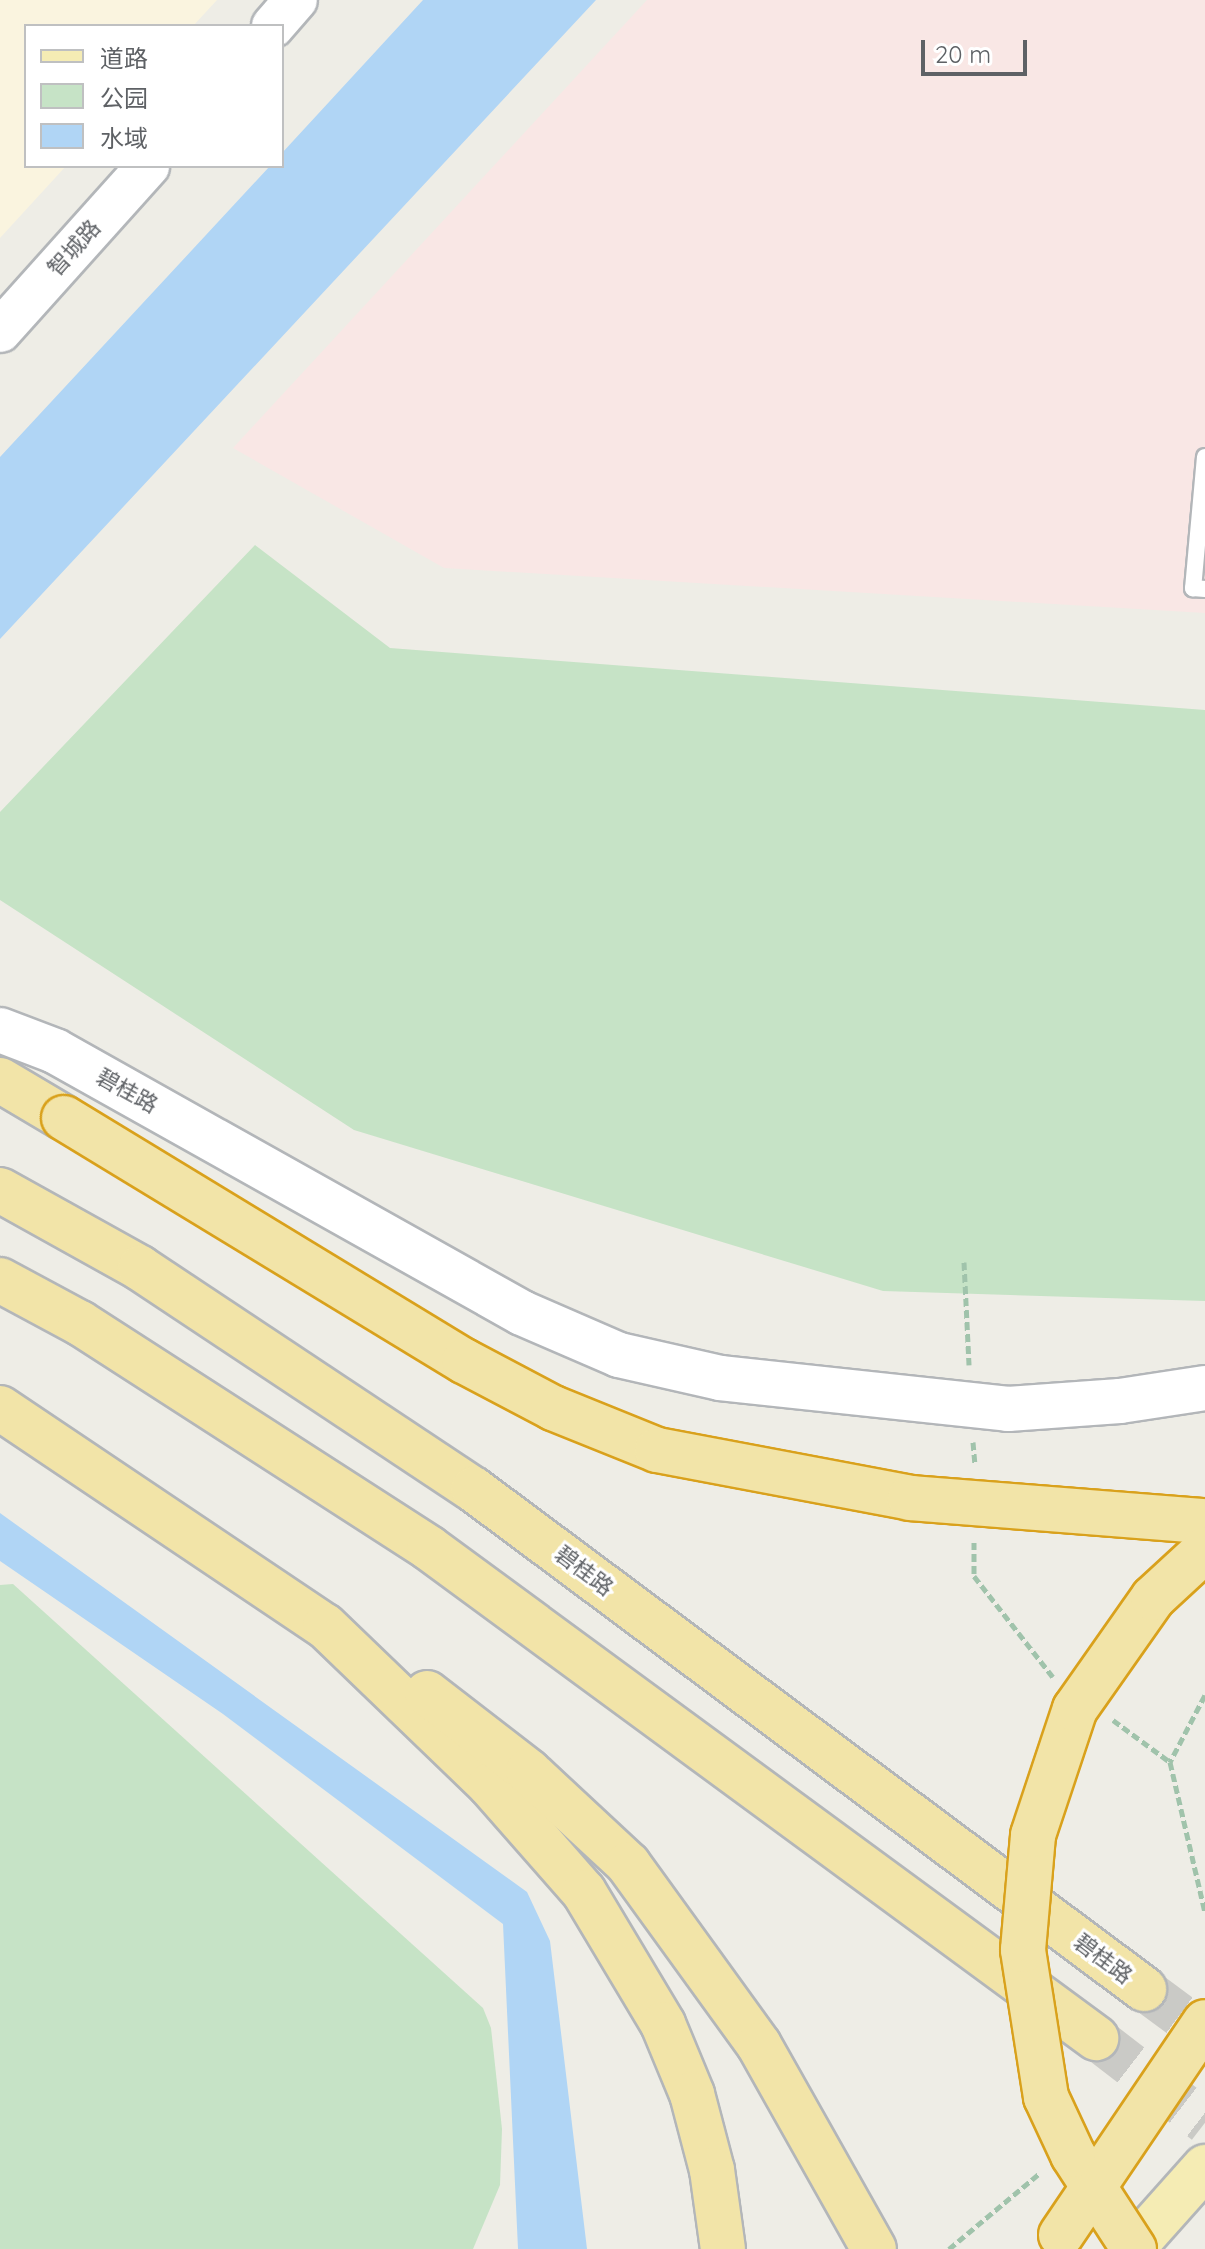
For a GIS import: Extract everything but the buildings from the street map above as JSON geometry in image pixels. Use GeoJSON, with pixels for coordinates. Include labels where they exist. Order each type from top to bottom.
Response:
{"type":"FeatureCollection","features":[{"type":"Feature","properties":{"kind":"highway"},"geometry":{"type":"LineString","coordinates":[[0,1080],[423,1338],[553,1408],[657,1450],[910,1498],[1205,1521]]}},
{"type":"Feature","properties":{"kind":"highway","name":"碧桂路"},"geometry":{"type":"LineString","coordinates":[[0,1190],[140,1268],[473,1489],[1144,1989]]}},
{"type":"Feature","properties":{"kind":"highway"},"geometry":{"type":"LineString","coordinates":[[0,1280],[80,1323],[429,1548],[1096,2038]]}},
{"type":"Feature","properties":{"kind":"highway"},"geometry":{"type":"LineString","coordinates":[[0,1408],[455,1711],[528,1771],[628,1864],[713,1975],[759,2045],[874,2249]]}},
{"type":"Feature","properties":{"kind":"highway"},"geometry":{"type":"LineString","coordinates":[[1133,2249],[1073,2155],[1046,2097],[1023,1950],[1033,1835],[1075,1709],[1153,1598],[1205,1550]]}},
{"type":"Feature","properties":{"kind":"highway"},"geometry":{"type":"LineString","coordinates":[[325,1626],[490,1785],[584,1892],[663,2024],[692,2094],[708,2155],[723,2249]]}},
{"type":"Feature","properties":{"kind":"highway"},"geometry":{"type":"LineString","coordinates":[[1056,2242],[1205,2022]]}},
{"type":"Feature","properties":{"kind":"main road","name":"碧桂路"},"geometry":{"type":"LineString","coordinates":[[0,1030],[55,1051],[522,1313],[619,1355],[720,1378],[1008,1409],[1120,1401],[1205,1388]]}},
{"type":"Feature","properties":{"kind":"main road"},"geometry":{"type":"LineString","coordinates":[[1133,2249],[1201,2174]]}},
{"type":"Feature","properties":{"kind":"street"},"geometry":{"type":"LineString","coordinates":[[275,24],[296,0]]}},
{"type":"Feature","properties":{"kind":"street","name":"智城路"},"geometry":{"type":"LineString","coordinates":[[0,331],[146,168]]}},
{"type":"Feature","properties":{"kind":"lane"},"geometry":{"type":"LineString","coordinates":[[1205,457],[1193,588],[1205,589]]}},
{"type":"Feature","properties":{"kind":"path"},"geometry":{"type":"LineString","coordinates":[[1205,1695],[1170,1762],[1205,1912]]}},
{"type":"Feature","properties":{"kind":"shaded area"},"geometry":{"type":"Polygon","coordinates":[[[0,0],[217,0],[195,24],[24,24],[24,168],[64,168],[0,238],[0,0]]]}},
{"type":"Feature","properties":{"kind":"shaded area"},"geometry":{"type":"Polygon","coordinates":[[[647,0],[1205,0],[1205,613],[444,568],[233,448],[647,0]]]}},
{"type":"Feature","properties":{"kind":"green space"},"geometry":{"type":"Polygon","coordinates":[[[255,545],[390,648],[1205,710],[1205,1301],[883,1291],[354,1130],[0,900],[0,812],[255,545]]]}},
{"type":"Feature","properties":{"kind":"green space"},"geometry":{"type":"Polygon","coordinates":[[[13,1584],[483,2008],[491,2028],[502,2129],[500,2185],[473,2249],[0,2249],[0,1585],[13,1584]]]}},
{"type":"Feature","properties":{"kind":"water"},"geometry":{"type":"Polygon","coordinates":[[[423,0],[596,0],[0,639],[0,457],[268,168],[284,168],[284,151],[423,0]]]}},
{"type":"Feature","properties":{"kind":"water"},"geometry":{"type":"Polygon","coordinates":[[[0,1513],[527,1892],[550,1941],[587,2249],[518,2249],[503,1924],[223,1714],[0,1561],[0,1513]]]}},
{"type":"Feature","properties":{"kind":"tunnel"},"geometry":{"type":"LineString","coordinates":[[1144,1989],[1205,2034]]}},
{"type":"Feature","properties":{"kind":"tunnel"},"geometry":{"type":"LineString","coordinates":[[1096,2038],[1205,2122]]}}]}
